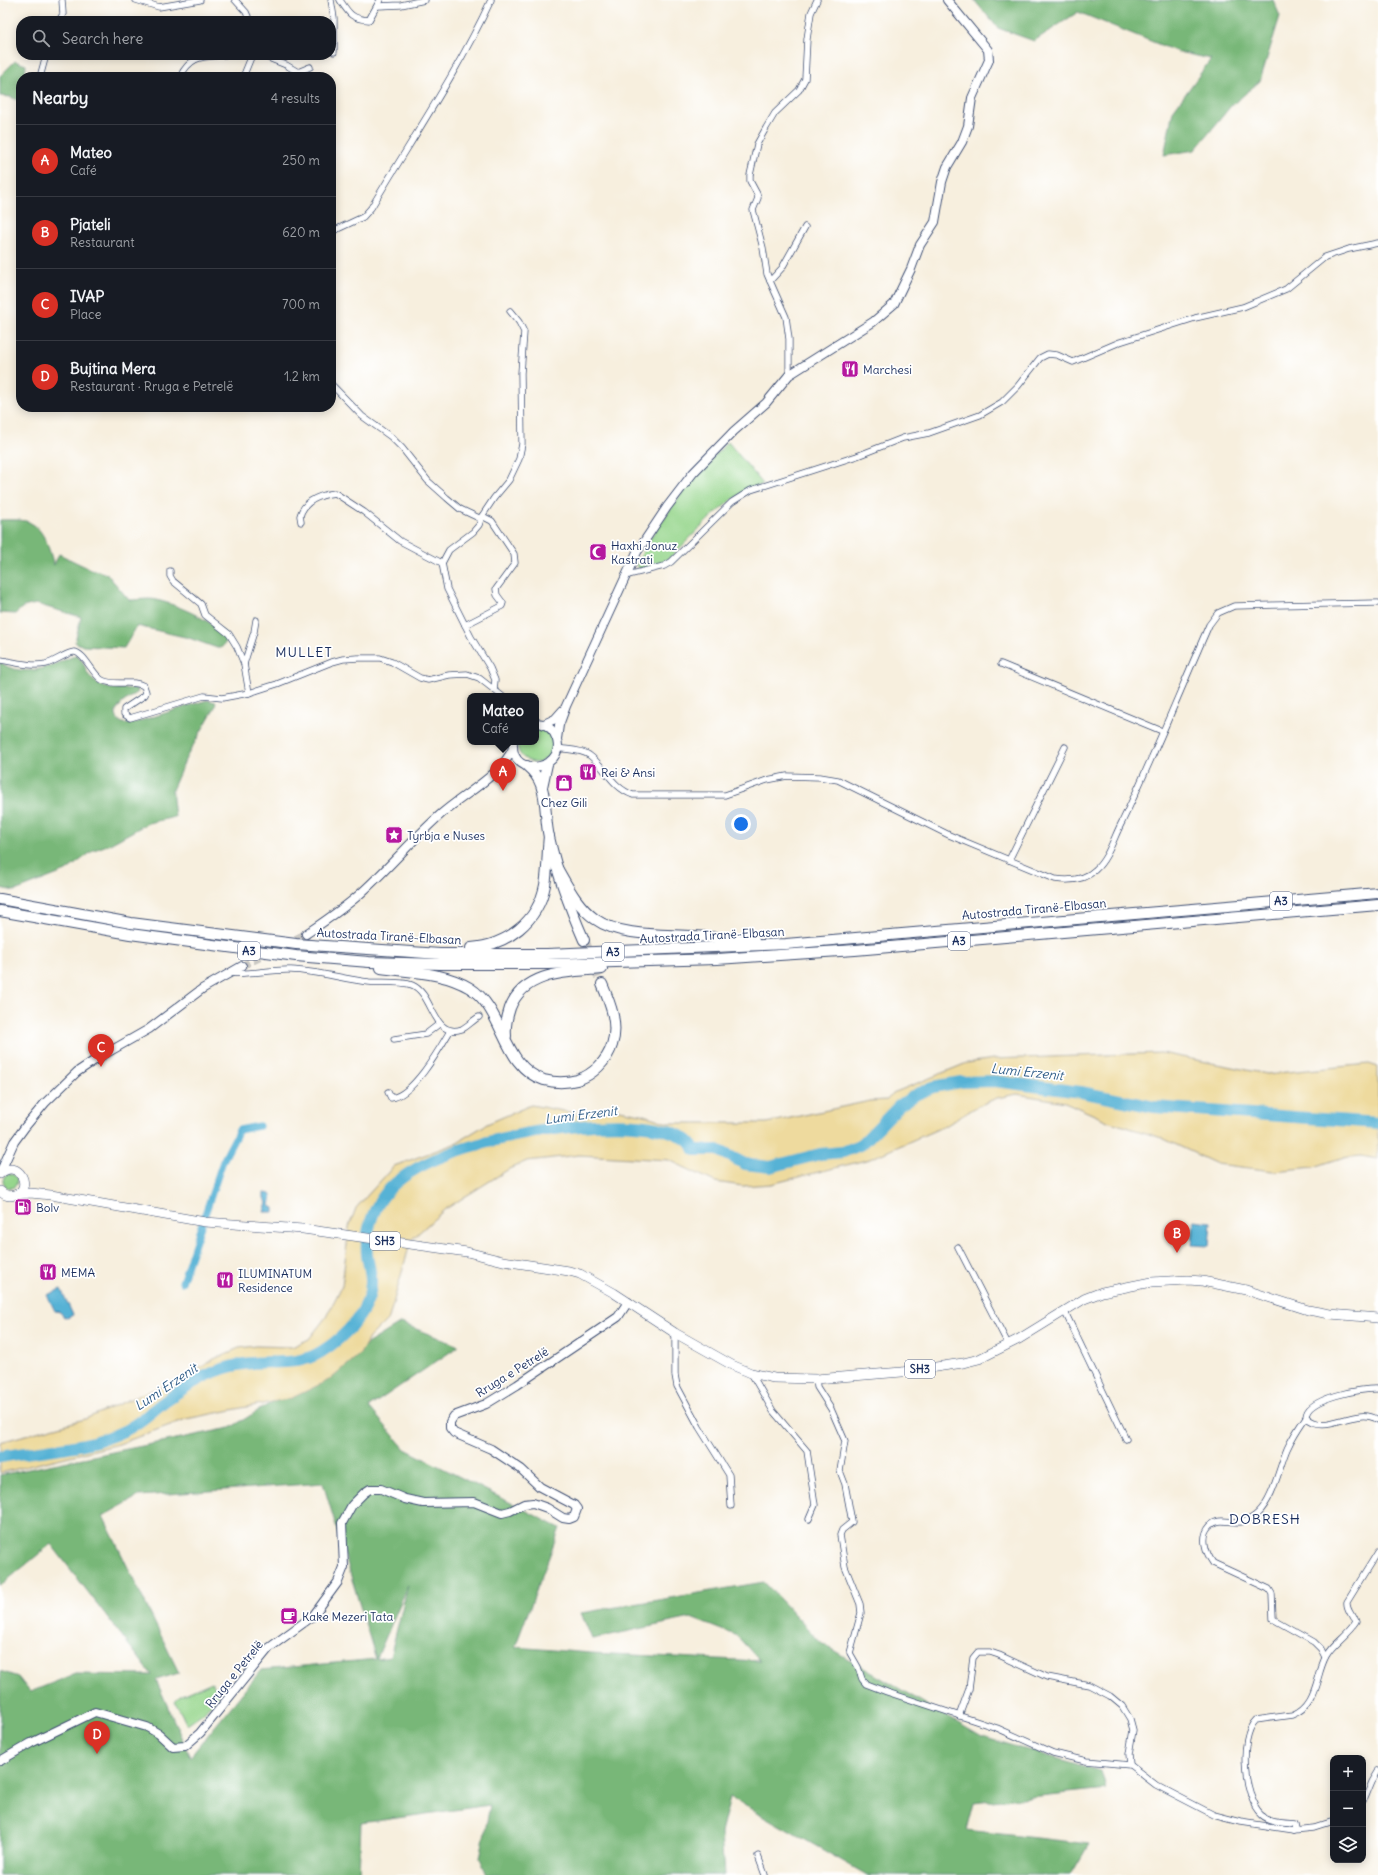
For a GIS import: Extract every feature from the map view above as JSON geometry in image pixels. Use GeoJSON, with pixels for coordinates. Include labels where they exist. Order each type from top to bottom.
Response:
{"type":"FeatureCollection","features":[{"type":"Feature","properties":{"kind":"highway"},"geometry":{"type":"LineString","coordinates":[[524,764],[538,777],[542,786],[549,836],[557,868],[565,894],[584,940]]}},
{"type":"Feature","properties":{"kind":"highway"},"geometry":{"type":"LineString","coordinates":[[542,786],[547,764]]}},
{"type":"Feature","properties":{"kind":"highway","name":"A3"},"geometry":{"type":"LineString","coordinates":[[440,954],[446,948],[471,949],[495,944],[511,936],[526,923],[537,908],[544,892],[549,836]]}},
{"type":"Feature","properties":{"kind":"highway"},"geometry":{"type":"LineString","coordinates":[[557,868],[571,894],[580,905],[596,920],[617,929],[630,932],[742,940],[778,939],[786,944]]}},
{"type":"Feature","properties":{"kind":"highway","name":"Autostrada Tiranë-Elbasan"},"geometry":{"type":"LineString","coordinates":[[0,899],[131,923],[253,940],[361,950],[440,954],[547,954],[786,944],[1378,893]]}},
{"type":"Feature","properties":{"kind":"highway","name":"Autostrada Tiranë-Elbasan"},"geometry":{"type":"LineString","coordinates":[[0,911],[102,930],[217,947],[296,956],[369,962],[540,964],[717,959],[921,945],[1100,928],[1171,924],[1378,905]]}},
{"type":"Feature","properties":{"kind":"highway"},"geometry":{"type":"LineString","coordinates":[[369,962],[376,967],[449,979],[471,989],[492,1012],[514,1057],[524,1069],[542,1079],[565,1082],[580,1079],[591,1073],[606,1057],[610,1050],[614,1034],[612,1010],[602,984]]}},
{"type":"Feature","properties":{"kind":"highway"},"geometry":{"type":"LineString","coordinates":[[509,1045],[506,1029],[508,1013],[513,1000],[530,984],[552,975],[634,967],[640,962]]}},
{"type":"Feature","properties":{"kind":"main road"},"geometry":{"type":"LineString","coordinates":[[498,770],[524,764],[539,767],[547,764],[554,758],[558,748],[557,738],[559,725],[566,706],[637,552],[667,506],[693,473],[734,431],[766,403],[789,375],[872,322],[894,304],[911,269],[920,244],[935,222],[942,182],[947,167],[962,142],[968,126],[972,98],[989,60],[988,50],[947,0]]}},
{"type":"Feature","properties":{"kind":"main road"},"geometry":{"type":"LineString","coordinates":[[540,724],[555,719],[566,706]]}},
{"type":"Feature","properties":{"kind":"main road"},"geometry":{"type":"LineString","coordinates":[[540,724],[552,730],[557,738]]}},
{"type":"Feature","properties":{"kind":"main road"},"geometry":{"type":"LineString","coordinates":[[513,745],[516,756],[524,764]]}},
{"type":"Feature","properties":{"kind":"main road"},"geometry":{"type":"LineString","coordinates":[[306,934],[322,924],[360,894],[439,816],[498,770],[508,759],[513,745]]}},
{"type":"Feature","properties":{"kind":"main road"},"geometry":{"type":"LineString","coordinates":[[0,1173],[9,1153],[25,1127],[53,1095],[77,1072],[98,1058],[149,1029],[191,997],[242,966]]}},
{"type":"Feature","properties":{"kind":"main road"},"geometry":{"type":"LineString","coordinates":[[9,1153],[15,1169],[21,1174],[24,1184],[21,1191],[16,1195]]}},
{"type":"Feature","properties":{"kind":"main road"},"geometry":{"type":"LineString","coordinates":[[0,1173],[7,1169],[15,1169]]}},
{"type":"Feature","properties":{"kind":"main road","name":"SH3"},"geometry":{"type":"LineString","coordinates":[[24,1184],[51,1195]]}},
{"type":"Feature","properties":{"kind":"main road","name":"SH3"},"geometry":{"type":"LineString","coordinates":[[2,1194],[16,1195],[30,1193],[51,1195],[199,1221],[303,1229],[467,1252],[502,1261],[570,1271],[580,1274],[628,1302],[675,1333],[732,1365],[751,1373],[774,1378],[816,1379],[902,1372],[964,1363],[979,1359],[1008,1344],[1084,1299],[1102,1292],[1151,1282],[1188,1280],[1246,1290],[1308,1310],[1330,1314],[1378,1318]]}},
{"type":"Feature","properties":{"kind":"main road","name":"Rruga e Petrelë"},"geometry":{"type":"LineString","coordinates":[[0,1761],[31,1743],[95,1712],[147,1727],[159,1734],[174,1747],[181,1747],[192,1741],[269,1648],[307,1622],[338,1582],[344,1567],[342,1523],[352,1505],[360,1496],[370,1489],[381,1489],[405,1499],[423,1503],[474,1502],[502,1513],[524,1504],[533,1503],[548,1508],[563,1518],[569,1519],[574,1517],[577,1509],[574,1505],[540,1487],[521,1469],[491,1449],[454,1433],[450,1428],[450,1422],[458,1413],[478,1407],[497,1398],[586,1340],[618,1317],[628,1302]]}},
{"type":"Feature","properties":{"kind":"street"},"geometry":{"type":"LineString","coordinates":[[62,0],[62,16]]}},
{"type":"Feature","properties":{"kind":"street"},"geometry":{"type":"LineString","coordinates":[[136,0],[159,7],[200,0]]}},
{"type":"Feature","properties":{"kind":"street"},"geometry":{"type":"LineString","coordinates":[[235,0],[248,16]]}},
{"type":"Feature","properties":{"kind":"street"},"geometry":{"type":"LineString","coordinates":[[331,0],[334,16]]}},
{"type":"Feature","properties":{"kind":"street"},"geometry":{"type":"LineString","coordinates":[[340,0],[347,10],[357,19],[369,20],[379,3],[409,4],[425,0]]}},
{"type":"Feature","properties":{"kind":"street"},"geometry":{"type":"LineString","coordinates":[[336,230],[363,217],[371,208],[450,80],[478,28],[491,0]]}},
{"type":"Feature","properties":{"kind":"street"},"geometry":{"type":"LineString","coordinates":[[789,375],[789,339],[786,317],[767,274],[763,248],[753,210],[758,198],[750,181],[750,175],[757,144],[766,128],[775,113],[799,90],[805,79],[807,39],[811,13],[817,0]]}},
{"type":"Feature","properties":{"kind":"street"},"geometry":{"type":"LineString","coordinates":[[41,72],[45,60]]}},
{"type":"Feature","properties":{"kind":"street"},"geometry":{"type":"LineString","coordinates":[[183,72],[189,62],[194,60]]}},
{"type":"Feature","properties":{"kind":"street"},"geometry":{"type":"LineString","coordinates":[[245,72],[250,60]]}},
{"type":"Feature","properties":{"kind":"street"},"geometry":{"type":"LineString","coordinates":[[274,60],[286,65],[296,72]]}},
{"type":"Feature","properties":{"kind":"street"},"geometry":{"type":"LineString","coordinates":[[302,72],[310,67]]}},
{"type":"Feature","properties":{"kind":"street"},"geometry":{"type":"LineString","coordinates":[[770,281],[782,268],[805,227]]}},
{"type":"Feature","properties":{"kind":"street"},"geometry":{"type":"LineString","coordinates":[[628,574],[664,566],[671,562],[732,502],[751,490],[857,456],[903,438],[929,433],[993,409],[1010,394],[1040,358],[1048,354],[1057,355],[1073,362],[1120,342],[1195,318],[1243,307],[1286,288],[1325,257],[1349,249],[1378,243]]}},
{"type":"Feature","properties":{"kind":"street"},"geometry":{"type":"LineString","coordinates":[[494,689],[495,680],[490,668],[465,625],[447,589],[442,563],[450,550],[473,532],[479,525],[481,517],[515,470],[519,459],[522,444],[521,372],[524,332],[519,322],[510,311]]}},
{"type":"Feature","properties":{"kind":"street"},"geometry":{"type":"LineString","coordinates":[[336,389],[362,416],[391,437],[402,448],[428,481],[460,509],[492,521],[514,554],[515,563],[496,589],[496,595],[503,603],[502,606],[465,625]]}},
{"type":"Feature","properties":{"kind":"street"},"geometry":{"type":"LineString","coordinates":[[302,522],[300,516],[306,505],[319,497],[334,493],[364,512],[400,541],[442,563]]}},
{"type":"Feature","properties":{"kind":"street"},"geometry":{"type":"LineString","coordinates":[[170,571],[170,576],[173,581],[201,604],[205,615],[222,627],[238,647],[244,664],[249,693]]}},
{"type":"Feature","properties":{"kind":"street"},"geometry":{"type":"LineString","coordinates":[[558,748],[583,752],[589,755],[614,784],[621,790],[633,795],[725,795],[767,780],[787,776],[820,777],[838,780],[949,835],[1055,879],[1066,880],[1090,875],[1097,869],[1103,859],[1131,803],[1209,625],[1218,613],[1234,606],[1378,603]]}},
{"type":"Feature","properties":{"kind":"street"},"geometry":{"type":"LineString","coordinates":[[244,664],[254,632],[256,620]]}},
{"type":"Feature","properties":{"kind":"street"},"geometry":{"type":"LineString","coordinates":[[0,660],[32,666],[46,664],[69,653],[75,652],[80,654],[97,677],[104,681],[137,684],[146,688],[145,695],[125,707],[124,714],[130,718],[204,696],[222,698],[249,693],[277,684],[332,662],[358,658],[380,658],[392,662],[420,678],[428,680],[449,674],[467,674],[479,678],[499,693]]}},
{"type":"Feature","properties":{"kind":"street"},"geometry":{"type":"LineString","coordinates":[[1001,664],[1162,731]]}},
{"type":"Feature","properties":{"kind":"street"},"geometry":{"type":"LineString","coordinates":[[1009,860],[1065,747]]}},
{"type":"Feature","properties":{"kind":"street"},"geometry":{"type":"LineString","coordinates":[[230,973],[251,974],[288,970],[305,971],[368,982],[411,985],[421,992],[439,1024],[450,1031],[462,1029],[479,1016]]}},
{"type":"Feature","properties":{"kind":"street"},"geometry":{"type":"LineString","coordinates":[[394,1039],[426,1034],[439,1024]]}},
{"type":"Feature","properties":{"kind":"street"},"geometry":{"type":"LineString","coordinates":[[388,1092],[391,1098],[403,1093],[416,1080],[437,1052],[450,1031]]}},
{"type":"Feature","properties":{"kind":"street"},"geometry":{"type":"LineString","coordinates":[[958,1247],[1008,1344]]}},
{"type":"Feature","properties":{"kind":"street"},"geometry":{"type":"LineString","coordinates":[[1064,1310],[1126,1439]]}},
{"type":"Feature","properties":{"kind":"street"},"geometry":{"type":"LineString","coordinates":[[675,1333],[675,1375],[677,1386],[699,1427],[729,1475],[731,1506]]}},
{"type":"Feature","properties":{"kind":"street"},"geometry":{"type":"LineString","coordinates":[[751,1373],[773,1411],[807,1451],[815,1505],[808,1519]]}},
{"type":"Feature","properties":{"kind":"street"},"geometry":{"type":"LineString","coordinates":[[816,1379],[845,1441],[840,1471],[845,1484],[852,1522],[842,1530],[840,1535],[845,1567],[860,1604],[860,1613],[850,1653],[858,1667],[862,1679],[866,1684],[997,1728],[1053,1753],[1086,1761],[1130,1765],[1156,1785],[1214,1815],[1241,1822],[1294,1830],[1314,1828],[1330,1823]]}},
{"type":"Feature","properties":{"kind":"street"},"geometry":{"type":"LineString","coordinates":[[1325,1657],[1321,1648],[1314,1642],[1273,1619],[1272,1594],[1269,1588],[1213,1563],[1208,1556],[1205,1544],[1206,1534],[1210,1526],[1218,1521],[1236,1523],[1246,1522],[1258,1513],[1269,1496],[1287,1448],[1306,1417],[1308,1410],[1320,1401],[1356,1391],[1378,1389]]}},
{"type":"Feature","properties":{"kind":"street"},"geometry":{"type":"LineString","coordinates":[[1306,1417],[1310,1421],[1317,1424],[1325,1424],[1360,1415],[1370,1416],[1378,1420]]}},
{"type":"Feature","properties":{"kind":"street"},"geometry":{"type":"LineString","coordinates":[[1294,1830],[1296,1828],[1295,1823],[1271,1820],[1262,1816],[1257,1808],[1245,1773],[1245,1748],[1249,1729],[1256,1720],[1292,1715],[1303,1709],[1308,1704],[1325,1657],[1354,1623],[1353,1617],[1346,1607],[1347,1602],[1378,1552]]}},
{"type":"Feature","properties":{"kind":"street"},"geometry":{"type":"LineString","coordinates":[[960,1716],[969,1690],[973,1658],[978,1652],[990,1652],[1047,1677],[1089,1685],[1110,1696],[1122,1706],[1130,1719],[1133,1730],[1129,1754],[1130,1765]]}},
{"type":"Feature","properties":{"kind":"street"},"geometry":{"type":"LineString","coordinates":[[1366,1794],[1378,1769]]}},
{"type":"Feature","properties":{"kind":"street"},"geometry":{"type":"LineString","coordinates":[[758,1856],[765,1875]]}},
{"type":"Feature","properties":{"kind":"green space"},"geometry":{"type":"Polygon","coordinates":[[[974,0],[1273,0],[1280,16],[1260,81],[1230,107],[1195,150],[1164,155],[1173,111],[1211,59],[1178,52],[1078,12],[1034,41],[998,28],[974,0]]]}},
{"type":"Feature","properties":{"kind":"green space"},"geometry":{"type":"Polygon","coordinates":[[[15,61],[26,65],[25,72],[16,72],[16,100],[11,97],[0,96],[0,76],[15,61]]]}},
{"type":"Feature","properties":{"kind":"green space"},"geometry":{"type":"Polygon","coordinates":[[[728,442],[763,484],[750,489],[725,505],[663,563],[639,569],[637,565],[639,559],[651,537],[691,480],[728,442]]]}},
{"type":"Feature","properties":{"kind":"green space"},"geometry":{"type":"Polygon","coordinates":[[[0,520],[22,520],[34,525],[46,540],[54,565],[59,554],[88,568],[107,574],[129,600],[154,599],[184,609],[210,623],[226,634],[227,641],[221,648],[217,648],[189,638],[137,626],[124,648],[83,646],[75,642],[81,617],[36,604],[23,607],[15,614],[0,613],[0,520]]]}},
{"type":"Feature","properties":{"kind":"green space"},"geometry":{"type":"Polygon","coordinates":[[[77,655],[83,662],[88,674],[98,684],[104,687],[116,689],[137,688],[138,692],[122,703],[116,711],[116,717],[119,721],[124,723],[130,724],[207,700],[216,702],[215,707],[186,758],[172,790],[175,817],[148,823],[110,844],[94,850],[66,871],[15,891],[0,888],[0,662],[8,667],[20,670],[37,670],[77,655]]]}},
{"type":"Feature","properties":{"kind":"green space"},"geometry":{"type":"Polygon","coordinates":[[[539,728],[548,732],[554,744],[550,756],[539,763],[526,760],[521,755],[517,745],[539,745],[539,728]]]}},
{"type":"Feature","properties":{"kind":"green space"},"geometry":{"type":"Polygon","coordinates":[[[7,1174],[13,1174],[17,1178],[17,1184],[13,1188],[7,1188],[3,1184],[3,1178],[7,1174]]]}},
{"type":"Feature","properties":{"kind":"green space"},"geometry":{"type":"Polygon","coordinates":[[[401,1323],[459,1346],[369,1407],[405,1449],[560,1528],[515,1647],[591,1653],[760,1661],[737,1636],[691,1618],[592,1639],[581,1613],[764,1582],[821,1643],[982,1737],[1101,1771],[1106,1789],[973,1803],[966,1830],[1089,1844],[1071,1875],[867,1875],[730,1797],[721,1833],[724,1875],[487,1875],[480,1858],[490,1805],[361,1823],[359,1875],[0,1875],[0,1671],[18,1677],[30,1692],[75,1674],[152,1675],[51,1544],[0,1586],[0,1475],[230,1428],[401,1323]],[[323,1483],[139,1496],[103,1516],[179,1673],[156,1680],[190,1757],[261,1670],[376,1659],[323,1483]],[[408,1585],[377,1658],[377,1659],[390,1657],[408,1585]]]}},
{"type":"Feature","properties":{"kind":"green space"},"geometry":{"type":"Polygon","coordinates":[[[212,1682],[219,1695],[203,1713],[187,1724],[175,1702],[180,1696],[212,1682]]]}},
{"type":"Feature","properties":{"kind":"sand"},"geometry":{"type":"Polygon","coordinates":[[[1161,1053],[1267,1074],[1369,1064],[1378,1067],[1378,1159],[1361,1156],[1341,1158],[1314,1167],[1273,1171],[1217,1164],[1162,1138],[1110,1122],[1065,1102],[1017,1094],[997,1098],[978,1106],[947,1125],[870,1159],[771,1184],[743,1186],[715,1182],[669,1160],[579,1155],[527,1161],[509,1169],[444,1210],[411,1240],[389,1318],[369,1338],[360,1354],[331,1379],[292,1398],[186,1419],[119,1444],[0,1473],[0,1442],[85,1419],[144,1393],[184,1379],[214,1359],[239,1348],[256,1346],[292,1347],[309,1339],[326,1317],[342,1286],[349,1227],[356,1208],[394,1166],[454,1144],[487,1124],[531,1105],[579,1114],[614,1109],[641,1114],[668,1123],[767,1123],[870,1101],[887,1100],[893,1093],[967,1063],[994,1059],[1161,1053]]]}},
{"type":"Feature","properties":{"kind":"water"},"geometry":{"type":"Polygon","coordinates":[[[264,1193],[272,1194],[270,1206],[274,1208],[274,1212],[264,1212],[267,1202],[264,1198],[264,1193]]]}},
{"type":"Feature","properties":{"kind":"water"},"geometry":{"type":"Polygon","coordinates":[[[1194,1220],[1211,1222],[1209,1246],[1192,1245],[1194,1220]]]}},
{"type":"Feature","properties":{"kind":"water"},"geometry":{"type":"Polygon","coordinates":[[[61,1289],[73,1315],[67,1318],[60,1312],[55,1311],[47,1295],[61,1289]]]}},
{"type":"Feature","properties":{"kind":"waterway","name":"Lumi Erzenit"},"geometry":{"type":"LineString","coordinates":[[0,1457],[64,1448],[96,1441],[126,1430],[145,1418],[178,1392],[214,1372],[245,1364],[299,1361],[321,1352],[348,1331],[362,1312],[367,1302],[371,1280],[367,1255],[368,1231],[376,1207],[380,1200],[391,1187],[413,1170],[446,1155],[498,1139],[568,1127],[637,1125],[666,1130],[687,1140],[695,1150],[718,1150],[745,1164],[770,1167],[820,1154],[843,1152],[862,1144],[900,1105],[917,1094],[933,1087],[961,1082],[994,1081],[1081,1092],[1154,1107],[1378,1123]]}},
{"type":"Feature","properties":{"kind":"waterway"},"geometry":{"type":"LineString","coordinates":[[182,1282],[223,1161],[239,1130],[259,1126]]}},
{"type":"Feature","properties":{"kind":"tunnel"},"geometry":{"type":"LineString","coordinates":[[242,966],[306,934]]}},
{"type":"Feature","properties":{"kind":"tunnel"},"geometry":{"type":"LineString","coordinates":[[584,940],[602,984]]}},
{"type":"Feature","properties":{"kind":"place","name":"Marchesi"},"geometry":{"type":"Point","coordinates":[850,369]}},
{"type":"Feature","properties":{"kind":"place","name":"Haxhi Jonuz Kastrati"},"geometry":{"type":"Point","coordinates":[598,552]}},
{"type":"Feature","properties":{"kind":"place","name":"Rei & Ansi"},"geometry":{"type":"Point","coordinates":[588,772]}},
{"type":"Feature","properties":{"kind":"place","name":"Chez Gili"},"geometry":{"type":"Point","coordinates":[564,783]}},
{"type":"Feature","properties":{"kind":"place","name":"Mateo"},"geometry":{"type":"Point","coordinates":[503,791]}},
{"type":"Feature","properties":{"kind":"place","name":"Tyrbja e Nuses"},"geometry":{"type":"Point","coordinates":[394,835]}},
{"type":"Feature","properties":{"kind":"place","name":"IVAP"},"geometry":{"type":"Point","coordinates":[101,1067]}},
{"type":"Feature","properties":{"kind":"place","name":"Bolv"},"geometry":{"type":"Point","coordinates":[23,1207]}},
{"type":"Feature","properties":{"kind":"place","name":"Pjateli"},"geometry":{"type":"Point","coordinates":[1177,1253]}},
{"type":"Feature","properties":{"kind":"place","name":"MEMA"},"geometry":{"type":"Point","coordinates":[48,1272]}},
{"type":"Feature","properties":{"kind":"place","name":"ILUMINATUM Residence"},"geometry":{"type":"Point","coordinates":[225,1280]}},
{"type":"Feature","properties":{"kind":"place","name":"Kake Mezeri Tata"},"geometry":{"type":"Point","coordinates":[289,1616]}},
{"type":"Feature","properties":{"kind":"place","name":"Bujtina Mera"},"geometry":{"type":"Point","coordinates":[97,1754]}},
{"type":"Feature","properties":{"kind":"district","name":"MULLET"},"geometry":{"type":"Point","coordinates":[304,652]}},
{"type":"Feature","properties":{"kind":"district","name":"DOBRESH"},"geometry":{"type":"Point","coordinates":[1265,1519]}}]}
